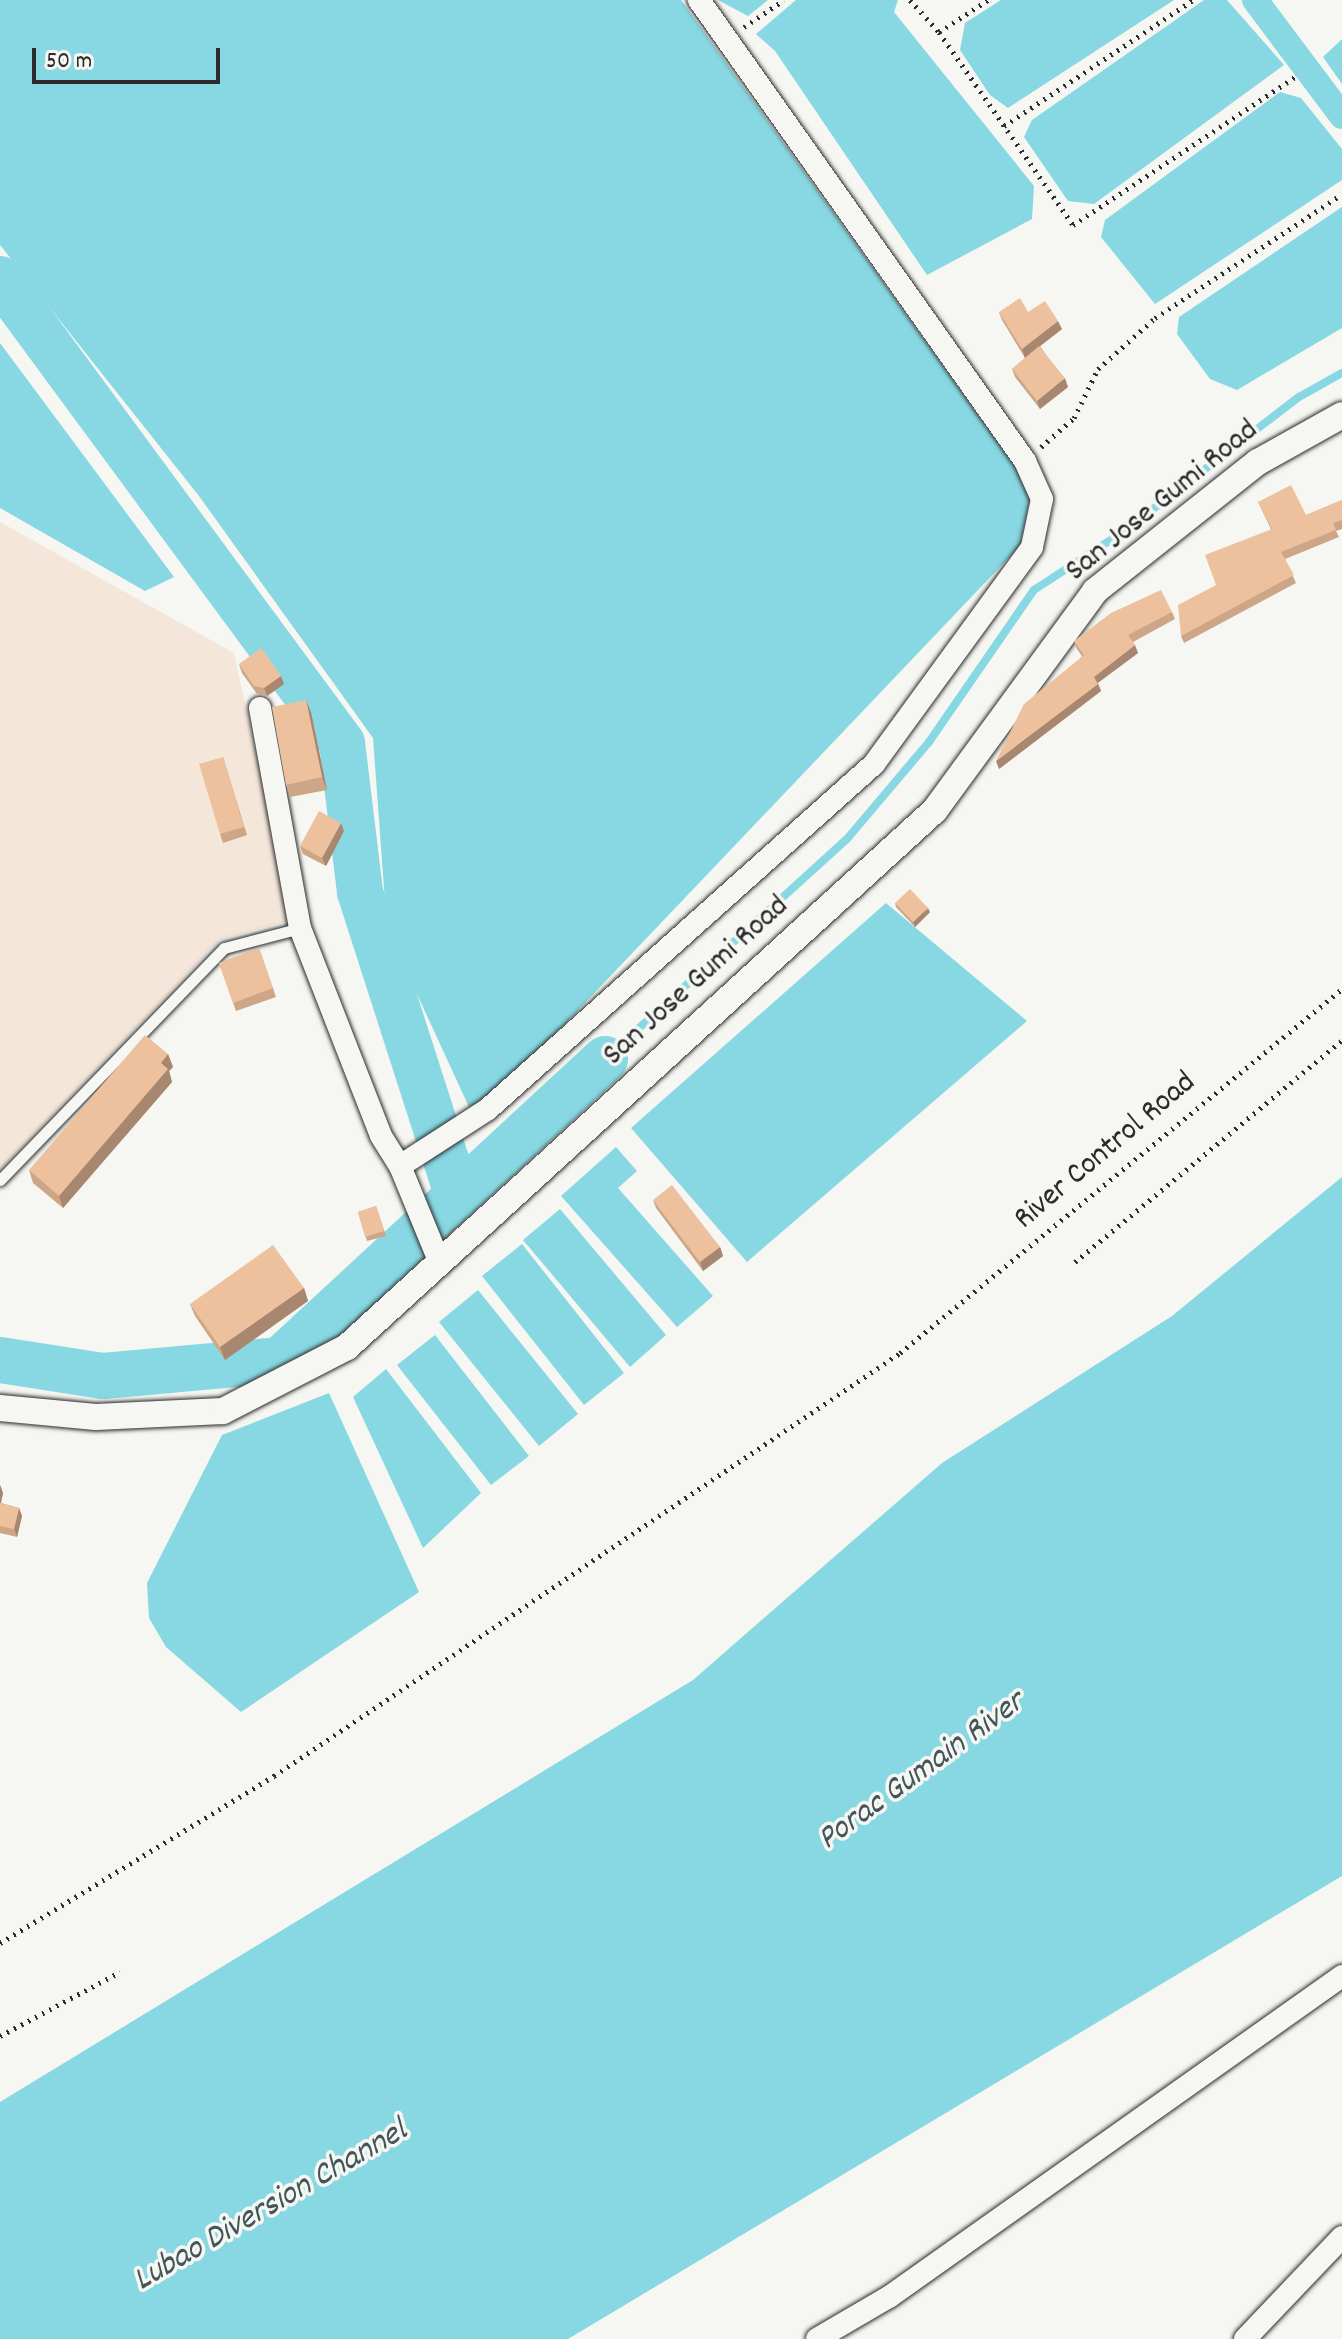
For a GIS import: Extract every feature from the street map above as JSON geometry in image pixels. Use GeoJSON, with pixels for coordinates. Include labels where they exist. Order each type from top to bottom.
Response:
{"type":"FeatureCollection","features":[{"type":"Feature","properties":{"kind":"street"},"geometry":{"type":"LineString","coordinates":[[400,1166],[488,1109],[874,764],[1032,547],[1042,499],[1025,461],[699,0]]}},
{"type":"Feature","properties":{"kind":"street","name":"San Jose Gumi Road"},"geometry":{"type":"LineString","coordinates":[[0,1408],[96,1417],[223,1411],[347,1347],[935,810],[1095,591],[1258,462],[1342,415]]}},
{"type":"Feature","properties":{"kind":"street"},"geometry":{"type":"LineString","coordinates":[[260,708],[300,928],[381,1136],[400,1166],[440,1263]]}},
{"type":"Feature","properties":{"kind":"street"},"geometry":{"type":"LineString","coordinates":[[817,2339],[889,2297],[1342,1976]]}},
{"type":"Feature","properties":{"kind":"street"},"geometry":{"type":"LineString","coordinates":[[1245,2339],[1342,2237]]}},
{"type":"Feature","properties":{"kind":"lane"},"geometry":{"type":"LineString","coordinates":[[0,1180],[224,948],[300,928]]}},
{"type":"Feature","properties":{"kind":"path"},"geometry":{"type":"LineString","coordinates":[[725,35],[753,23],[784,0]]}},
{"type":"Feature","properties":{"kind":"path"},"geometry":{"type":"LineString","coordinates":[[910,0],[939,32],[1073,225],[1295,77]]}},
{"type":"Feature","properties":{"kind":"path"},"geometry":{"type":"LineString","coordinates":[[939,32],[988,0]]}},
{"type":"Feature","properties":{"kind":"path"},"geometry":{"type":"LineString","coordinates":[[1004,126],[1193,0]]}},
{"type":"Feature","properties":{"kind":"path"},"geometry":{"type":"LineString","coordinates":[[1025,461],[1074,418],[1098,369],[1155,318],[1342,194]]}},
{"type":"Feature","properties":{"kind":"path","name":"River Control Road"},"geometry":{"type":"LineString","coordinates":[[0,1943],[274,1776],[900,1353],[1342,989]]}},
{"type":"Feature","properties":{"kind":"path"},"geometry":{"type":"LineString","coordinates":[[1075,1262],[1342,1040]]}},
{"type":"Feature","properties":{"kind":"path"},"geometry":{"type":"LineString","coordinates":[[0,2036],[120,1972]]}},
{"type":"Feature","properties":{"kind":"shaded area"},"geometry":{"type":"Polygon","coordinates":[[[0,522],[234,653],[292,920],[220,939],[0,1170],[0,522]]]}},
{"type":"Feature","properties":{"kind":"water"},"geometry":{"type":"Polygon","coordinates":[[[0,0],[681,0],[1016,468],[1030,499],[1020,546],[501,1091],[469,1107],[387,929],[373,738],[199,496],[0,245],[0,0]]]}},
{"type":"Feature","properties":{"kind":"water"},"geometry":{"type":"Polygon","coordinates":[[[718,0],[768,0],[748,16],[718,0]]]}},
{"type":"Feature","properties":{"kind":"water"},"geometry":{"type":"Polygon","coordinates":[[[796,0],[898,0],[894,12],[1034,186],[1032,219],[927,275],[775,51],[756,34],[796,0]]]}},
{"type":"Feature","properties":{"kind":"water"},"geometry":{"type":"Polygon","coordinates":[[[1001,0],[1174,0],[1008,108],[990,95],[960,50],[965,23],[1001,0]]]}},
{"type":"Feature","properties":{"kind":"water"},"geometry":{"type":"Polygon","coordinates":[[[1204,0],[1227,0],[1284,65],[1094,204],[1068,201],[1024,137],[1032,120],[1204,0]]]}},
{"type":"Feature","properties":{"kind":"water"},"geometry":{"type":"Polygon","coordinates":[[[1342,39],[1342,84],[1323,57],[1342,39]]]}},
{"type":"Feature","properties":{"kind":"water"},"geometry":{"type":"Polygon","coordinates":[[[1280,92],[1301,98],[1342,149],[1342,180],[1155,304],[1101,237],[1105,220],[1280,92]]]}},
{"type":"Feature","properties":{"kind":"water"},"geometry":{"type":"Polygon","coordinates":[[[1342,207],[1342,328],[1237,390],[1210,379],[1177,334],[1179,317],[1342,207]]]}},
{"type":"Feature","properties":{"kind":"water"},"geometry":{"type":"Polygon","coordinates":[[[0,343],[174,577],[145,591],[0,508],[0,343]]]}},
{"type":"Feature","properties":{"kind":"water"},"geometry":{"type":"Polygon","coordinates":[[[886,903],[1027,1021],[747,1262],[631,1128],[886,903]]]}},
{"type":"Feature","properties":{"kind":"water"},"geometry":{"type":"Polygon","coordinates":[[[616,1147],[637,1171],[618,1188],[713,1296],[677,1327],[561,1196],[616,1147]]]}},
{"type":"Feature","properties":{"kind":"water"},"geometry":{"type":"Polygon","coordinates":[[[1342,1177],[1342,1876],[568,2339],[0,2339],[0,2102],[693,1680],[942,1463],[1172,1316],[1342,1177]]]}},
{"type":"Feature","properties":{"kind":"water"},"geometry":{"type":"Polygon","coordinates":[[[560,1209],[666,1335],[630,1367],[523,1240],[560,1209]]]}},
{"type":"Feature","properties":{"kind":"water"},"geometry":{"type":"Polygon","coordinates":[[[522,1244],[624,1373],[584,1405],[482,1276],[522,1244]]]}},
{"type":"Feature","properties":{"kind":"water"},"geometry":{"type":"Polygon","coordinates":[[[478,1290],[578,1414],[539,1446],[439,1322],[478,1290]]]}},
{"type":"Feature","properties":{"kind":"water"},"geometry":{"type":"Polygon","coordinates":[[[435,1335],[529,1456],[491,1485],[397,1365],[435,1335]]]}},
{"type":"Feature","properties":{"kind":"water"},"geometry":{"type":"Polygon","coordinates":[[[386,1369],[481,1493],[423,1548],[353,1397],[386,1369]]]}},
{"type":"Feature","properties":{"kind":"water"},"geometry":{"type":"Polygon","coordinates":[[[329,1393],[419,1592],[241,1712],[166,1647],[149,1618],[147,1583],[222,1435],[329,1393]]]}},
{"type":"Feature","properties":{"kind":"building"},"geometry":{"type":"Polygon","coordinates":[[[1020,298],[1028,312],[1045,301],[1058,321],[1022,349],[999,312],[1020,298]]]}},
{"type":"Feature","properties":{"kind":"building"},"geometry":{"type":"Polygon","coordinates":[[[1039,346],[1065,378],[1037,401],[1012,369],[1039,346]]]}},
{"type":"Feature","properties":{"kind":"building"},"geometry":{"type":"Polygon","coordinates":[[[1291,485],[1306,515],[1342,500],[1342,520],[1333,523],[1336,530],[1281,552],[1294,575],[1181,636],[1178,605],[1216,585],[1205,555],[1272,529],[1258,502],[1291,485]]]}},
{"type":"Feature","properties":{"kind":"building"},"geometry":{"type":"Polygon","coordinates":[[[1161,590],[1172,612],[1128,635],[1135,645],[1094,677],[1098,684],[996,761],[1024,704],[1084,655],[1074,641],[1111,613],[1161,590]]]}},
{"type":"Feature","properties":{"kind":"building"},"geometry":{"type":"Polygon","coordinates":[[[261,648],[281,676],[264,688],[254,686],[239,664],[261,648]]]}},
{"type":"Feature","properties":{"kind":"building"},"geometry":{"type":"Polygon","coordinates":[[[306,700],[322,777],[286,785],[272,707],[306,700]]]}},
{"type":"Feature","properties":{"kind":"building"},"geometry":{"type":"Polygon","coordinates":[[[223,757],[244,827],[220,834],[199,764],[223,757]]]}},
{"type":"Feature","properties":{"kind":"building"},"geometry":{"type":"Polygon","coordinates":[[[319,811],[341,823],[322,858],[300,846],[319,811]]]}},
{"type":"Feature","properties":{"kind":"building"},"geometry":{"type":"Polygon","coordinates":[[[910,889],[928,908],[913,922],[895,903],[910,889]]]}},
{"type":"Feature","properties":{"kind":"building"},"geometry":{"type":"Polygon","coordinates":[[[259,948],[273,988],[233,1003],[219,963],[259,948]]]}},
{"type":"Feature","properties":{"kind":"building"},"geometry":{"type":"Polygon","coordinates":[[[145,1035],[168,1054],[161,1063],[168,1069],[59,1196],[29,1170],[145,1035]]]}},
{"type":"Feature","properties":{"kind":"building"},"geometry":{"type":"Polygon","coordinates":[[[672,1185],[720,1247],[700,1262],[653,1200],[672,1185]]]}},
{"type":"Feature","properties":{"kind":"building"},"geometry":{"type":"Polygon","coordinates":[[[376,1206],[384,1231],[365,1237],[358,1212],[376,1206]]]}},
{"type":"Feature","properties":{"kind":"building"},"geometry":{"type":"Polygon","coordinates":[[[273,1245],[304,1288],[220,1347],[190,1304],[273,1245]]]}},
{"type":"Feature","properties":{"kind":"building"},"geometry":{"type":"Polygon","coordinates":[[[0,1503],[19,1508],[14,1529],[0,1526],[0,1503]]]}},
{"type":"Feature","properties":{"kind":"waterway"},"geometry":{"type":"LineString","coordinates":[[1255,0],[1342,116]]}},
{"type":"Feature","properties":{"kind":"waterway"},"geometry":{"type":"LineString","coordinates":[[0,279],[342,743],[360,892],[457,1194]]}},
{"type":"Feature","properties":{"kind":"waterway"},"geometry":{"type":"LineString","coordinates":[[605,1059],[847,839],[929,742],[1034,590],[1126,530],[1299,397],[1342,373]]}},
{"type":"Feature","properties":{"kind":"waterway"},"geometry":{"type":"LineString","coordinates":[[0,1360],[103,1376],[280,1360],[605,1059]]}},
{"type":"Feature","properties":{"kind":"water label","name":"Porac Gumain River"},"geometry":{"type":"Point","coordinates":[922,1772]}},
{"type":"Feature","properties":{"kind":"water label","name":"Lubao Diversion Channel"},"geometry":{"type":"Point","coordinates":[271,2207]}}]}
